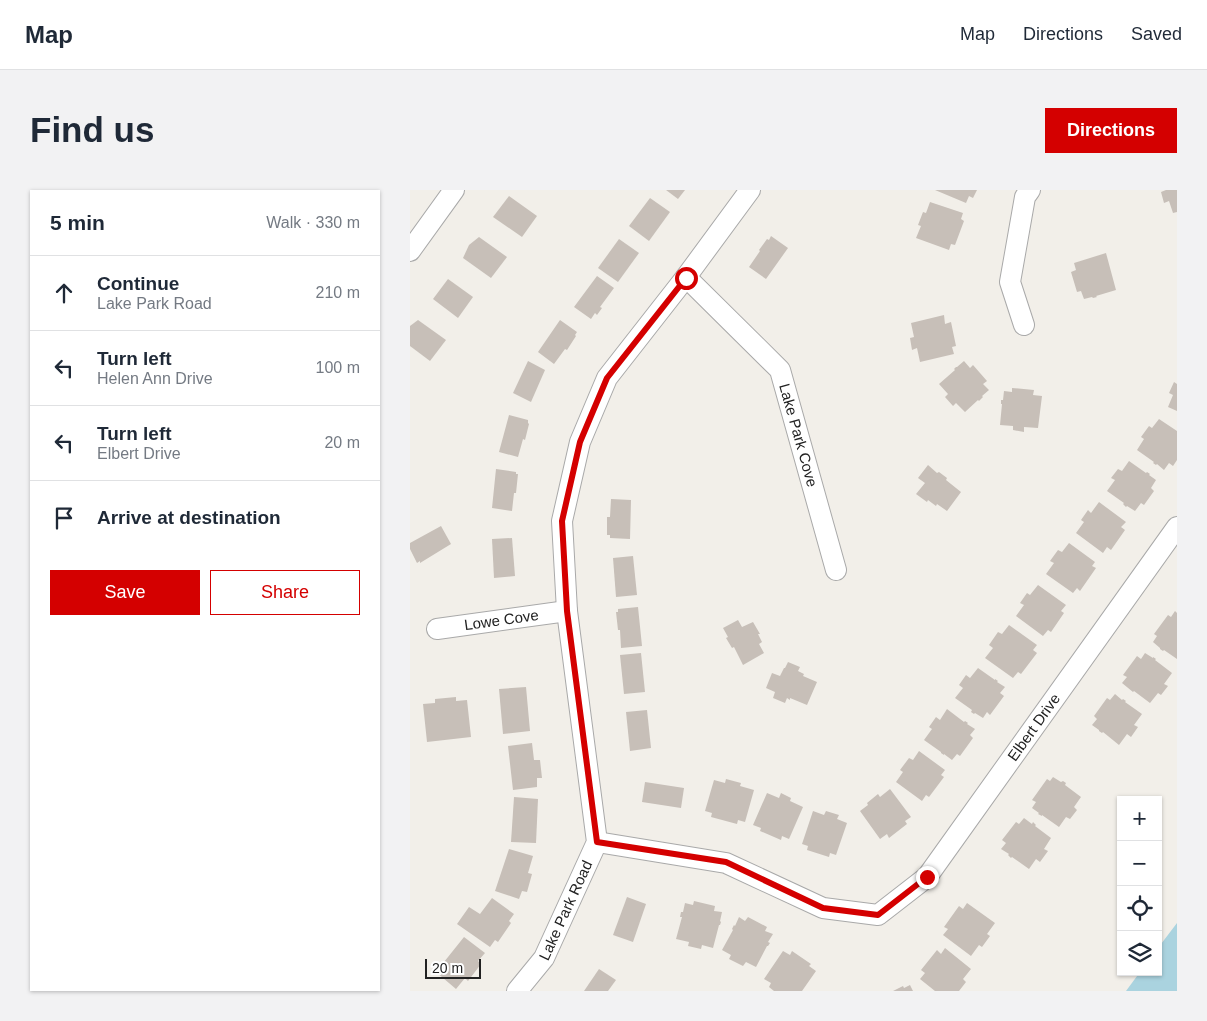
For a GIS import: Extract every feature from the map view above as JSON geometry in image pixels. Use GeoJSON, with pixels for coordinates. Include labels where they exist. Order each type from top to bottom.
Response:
{"type":"FeatureCollection","features":[{"type":"Feature","properties":{"kind":"street"},"geometry":{"type":"LineString","coordinates":[[410,251],[454,190]]}},
{"type":"Feature","properties":{"kind":"street","name":"Lake Park Road"},"geometry":{"type":"LineString","coordinates":[[517,991],[544,958],[597,842],[567,611],[562,521],[580,442],[607,378],[686,278],[750,190]]}},
{"type":"Feature","properties":{"kind":"street"},"geometry":{"type":"LineString","coordinates":[[1024,325],[1010,282],[1025,197],[1030,190]]}},
{"type":"Feature","properties":{"kind":"street","name":"Lake Park Cove"},"geometry":{"type":"LineString","coordinates":[[686,278],[780,370],[836,570]]}},
{"type":"Feature","properties":{"kind":"street","name":"Elbert Drive"},"geometry":{"type":"LineString","coordinates":[[597,842],[726,862],[823,908],[878,915],[927,877],[1177,527]]}},
{"type":"Feature","properties":{"kind":"street","name":"Lowe Cove"},"geometry":{"type":"LineString","coordinates":[[436,629],[567,611]]}},
{"type":"Feature","properties":{"kind":"water"},"geometry":{"type":"Polygon","coordinates":[[[1177,923],[1177,991],[1126,991],[1137,976],[1162,976],[1162,943],[1177,923]]]}},
{"type":"Feature","properties":{"kind":"building"},"geometry":{"type":"Polygon","coordinates":[[[666,190],[685,190],[678,199],[666,190]]]}},
{"type":"Feature","properties":{"kind":"building"},"geometry":{"type":"Polygon","coordinates":[[[935,190],[977,190],[973,198],[969,196],[966,203],[935,190]]]}},
{"type":"Feature","properties":{"kind":"building"},"geometry":{"type":"Polygon","coordinates":[[[1177,190],[1177,212],[1173,213],[1169,201],[1164,203],[1161,192],[1177,190]]]}},
{"type":"Feature","properties":{"kind":"building"},"geometry":{"type":"Polygon","coordinates":[[[509,196],[537,216],[522,237],[493,217],[509,196]]]}},
{"type":"Feature","properties":{"kind":"building"},"geometry":{"type":"Polygon","coordinates":[[[650,198],[670,212],[649,241],[629,226],[650,198]]]}},
{"type":"Feature","properties":{"kind":"building"},"geometry":{"type":"Polygon","coordinates":[[[930,202],[963,213],[961,219],[964,221],[955,245],[951,244],[949,250],[916,238],[921,226],[918,225],[923,212],[926,213],[930,202]]]}},
{"type":"Feature","properties":{"kind":"building"},"geometry":{"type":"Polygon","coordinates":[[[771,236],[788,248],[766,279],[749,267],[759,250],[771,236]]]}},
{"type":"Feature","properties":{"kind":"building"},"geometry":{"type":"Polygon","coordinates":[[[479,237],[507,257],[491,278],[463,258],[469,245],[479,237]]]}},
{"type":"Feature","properties":{"kind":"building"},"geometry":{"type":"Polygon","coordinates":[[[619,239],[639,253],[618,282],[598,268],[619,239]]]}},
{"type":"Feature","properties":{"kind":"building"},"geometry":{"type":"Polygon","coordinates":[[[1106,253],[1116,290],[1097,297],[1084,299],[1081,291],[1077,292],[1071,272],[1076,270],[1074,263],[1106,253]]]}},
{"type":"Feature","properties":{"kind":"building"},"geometry":{"type":"Polygon","coordinates":[[[597,276],[614,288],[600,307],[602,308],[597,315],[595,313],[591,319],[574,307],[597,276]]]}},
{"type":"Feature","properties":{"kind":"building"},"geometry":{"type":"Polygon","coordinates":[[[448,279],[473,297],[458,318],[433,299],[448,279]]]}},
{"type":"Feature","properties":{"kind":"building"},"geometry":{"type":"Polygon","coordinates":[[[944,315],[945,324],[951,322],[956,346],[952,347],[954,354],[920,362],[917,348],[912,350],[910,338],[914,337],[911,323],[944,315]]]}},
{"type":"Feature","properties":{"kind":"building"},"geometry":{"type":"Polygon","coordinates":[[[418,320],[446,340],[430,361],[410,346],[410,326],[418,320]]]}},
{"type":"Feature","properties":{"kind":"building"},"geometry":{"type":"Polygon","coordinates":[[[560,320],[577,332],[567,350],[565,349],[554,364],[538,352],[560,320]]]}},
{"type":"Feature","properties":{"kind":"building"},"geometry":{"type":"Polygon","coordinates":[[[528,361],[545,370],[531,402],[513,393],[528,361]]]}},
{"type":"Feature","properties":{"kind":"building"},"geometry":{"type":"Polygon","coordinates":[[[964,361],[970,368],[973,365],[987,381],[983,384],[989,390],[965,412],[956,403],[953,406],[945,397],[948,394],[939,384],[964,361]]]}},
{"type":"Feature","properties":{"kind":"building"},"geometry":{"type":"Polygon","coordinates":[[[1174,382],[1177,384],[1177,411],[1168,407],[1173,395],[1169,393],[1174,382]]]}},
{"type":"Feature","properties":{"kind":"building"},"geometry":{"type":"Polygon","coordinates":[[[1012,388],[1034,390],[1033,395],[1042,396],[1038,428],[1024,427],[1024,432],[1013,430],[1013,426],[1000,425],[1001,400],[1003,400],[1004,391],[1012,392],[1012,388]]]}},
{"type":"Feature","properties":{"kind":"building"},"geometry":{"type":"Polygon","coordinates":[[[509,415],[528,420],[529,424],[518,457],[499,452],[509,415]]]}},
{"type":"Feature","properties":{"kind":"building"},"geometry":{"type":"Polygon","coordinates":[[[1159,419],[1177,431],[1177,460],[1173,466],[1169,463],[1164,470],[1137,450],[1144,439],[1141,437],[1149,426],[1152,428],[1159,419]]]}},
{"type":"Feature","properties":{"kind":"building"},"geometry":{"type":"Polygon","coordinates":[[[1129,461],[1156,480],[1151,488],[1154,491],[1144,505],[1141,503],[1135,511],[1126,507],[1124,503],[1107,491],[1115,480],[1111,478],[1118,469],[1122,471],[1129,461]]]}},
{"type":"Feature","properties":{"kind":"building"},"geometry":{"type":"Polygon","coordinates":[[[928,465],[937,473],[939,472],[947,478],[946,480],[961,492],[947,511],[937,504],[936,506],[928,500],[927,502],[916,494],[925,483],[918,478],[928,465]]]}},
{"type":"Feature","properties":{"kind":"building"},"geometry":{"type":"Polygon","coordinates":[[[496,469],[516,472],[518,474],[512,511],[492,508],[496,469]]]}},
{"type":"Feature","properties":{"kind":"building"},"geometry":{"type":"Polygon","coordinates":[[[611,499],[631,500],[630,539],[610,538],[610,535],[607,535],[607,517],[610,517],[611,499]]]}},
{"type":"Feature","properties":{"kind":"building"},"geometry":{"type":"Polygon","coordinates":[[[1099,502],[1126,522],[1121,527],[1125,530],[1111,550],[1107,547],[1103,553],[1076,533],[1084,522],[1081,520],[1088,510],[1091,513],[1099,502]]]}},
{"type":"Feature","properties":{"kind":"building"},"geometry":{"type":"Polygon","coordinates":[[[441,526],[451,544],[417,563],[410,549],[410,543],[441,526]]]}},
{"type":"Feature","properties":{"kind":"building"},"geometry":{"type":"Polygon","coordinates":[[[512,538],[515,576],[494,578],[492,539],[512,538]]]}},
{"type":"Feature","properties":{"kind":"building"},"geometry":{"type":"Polygon","coordinates":[[[1069,543],[1095,562],[1092,566],[1096,568],[1080,591],[1077,588],[1073,593],[1046,574],[1054,563],[1050,561],[1058,550],[1062,552],[1069,543]]]}},
{"type":"Feature","properties":{"kind":"building"},"geometry":{"type":"Polygon","coordinates":[[[633,556],[637,595],[616,597],[613,558],[633,556]]]}},
{"type":"Feature","properties":{"kind":"building"},"geometry":{"type":"Polygon","coordinates":[[[1038,585],[1066,605],[1061,611],[1064,613],[1051,632],[1048,630],[1043,636],[1016,616],[1024,605],[1020,603],[1027,593],[1030,595],[1038,585]]]}},
{"type":"Feature","properties":{"kind":"building"},"geometry":{"type":"Polygon","coordinates":[[[638,607],[642,646],[621,648],[616,612],[618,612],[618,609],[638,607]]]}},
{"type":"Feature","properties":{"kind":"building"},"geometry":{"type":"Polygon","coordinates":[[[1175,611],[1177,613],[1177,659],[1160,649],[1153,642],[1157,636],[1154,634],[1168,615],[1171,617],[1175,611]]]}},
{"type":"Feature","properties":{"kind":"building"},"geometry":{"type":"Polygon","coordinates":[[[738,620],[742,627],[753,622],[760,634],[758,634],[762,642],[759,644],[764,653],[743,665],[734,647],[732,648],[726,638],[728,637],[723,628],[738,620]]]}},
{"type":"Feature","properties":{"kind":"building"},"geometry":{"type":"Polygon","coordinates":[[[1009,625],[1037,645],[1033,650],[1037,653],[1021,674],[1018,672],[1013,678],[985,658],[993,648],[989,645],[998,632],[1002,634],[1009,625]]]}},
{"type":"Feature","properties":{"kind":"building"},"geometry":{"type":"Polygon","coordinates":[[[641,653],[645,692],[624,694],[620,655],[641,653]]]}},
{"type":"Feature","properties":{"kind":"building"},"geometry":{"type":"Polygon","coordinates":[[[1145,653],[1156,659],[1172,673],[1164,684],[1168,686],[1161,695],[1158,693],[1150,703],[1122,683],[1127,677],[1123,675],[1137,656],[1141,659],[1145,653]]]}},
{"type":"Feature","properties":{"kind":"building"},"geometry":{"type":"Polygon","coordinates":[[[788,662],[800,667],[798,671],[804,674],[803,676],[817,682],[807,705],[790,698],[790,700],[787,698],[785,703],[773,698],[775,692],[766,688],[772,673],[780,676],[788,662]]]}},
{"type":"Feature","properties":{"kind":"building"},"geometry":{"type":"Polygon","coordinates":[[[978,668],[1005,687],[1000,693],[1004,696],[990,715],[987,712],[983,718],[971,712],[972,710],[955,698],[963,688],[959,685],[966,675],[970,678],[978,668]]]}},
{"type":"Feature","properties":{"kind":"building"},"geometry":{"type":"Polygon","coordinates":[[[526,687],[530,731],[503,734],[499,689],[526,687]]]}},
{"type":"Feature","properties":{"kind":"building"},"geometry":{"type":"Polygon","coordinates":[[[1115,694],[1142,714],[1134,725],[1138,727],[1131,737],[1127,734],[1119,745],[1092,725],[1097,719],[1094,716],[1107,698],[1110,700],[1115,694]]]}},
{"type":"Feature","properties":{"kind":"building"},"geometry":{"type":"Polygon","coordinates":[[[456,697],[456,701],[467,700],[471,737],[427,742],[423,704],[435,703],[435,699],[456,697]]]}},
{"type":"Feature","properties":{"kind":"building"},"geometry":{"type":"Polygon","coordinates":[[[947,709],[975,729],[970,735],[973,738],[960,756],[957,754],[952,760],[924,740],[932,729],[929,727],[936,717],[940,720],[947,709]]]}},
{"type":"Feature","properties":{"kind":"building"},"geometry":{"type":"Polygon","coordinates":[[[647,710],[651,748],[630,751],[626,712],[647,710]]]}},
{"type":"Feature","properties":{"kind":"building"},"geometry":{"type":"Polygon","coordinates":[[[532,743],[534,760],[540,760],[542,778],[537,778],[537,787],[513,790],[508,746],[532,743]]]}},
{"type":"Feature","properties":{"kind":"building"},"geometry":{"type":"Polygon","coordinates":[[[919,751],[945,770],[941,775],[944,777],[929,797],[926,795],[922,801],[896,782],[903,772],[900,770],[909,758],[913,760],[919,751]]]}},
{"type":"Feature","properties":{"kind":"building"},"geometry":{"type":"Polygon","coordinates":[[[1053,777],[1066,783],[1065,785],[1081,797],[1074,807],[1077,810],[1070,819],[1066,817],[1059,827],[1032,808],[1036,802],[1032,800],[1047,779],[1050,781],[1053,777]]]}},
{"type":"Feature","properties":{"kind":"building"},"geometry":{"type":"Polygon","coordinates":[[[726,779],[741,783],[740,786],[754,790],[745,822],[738,820],[737,824],[711,817],[712,813],[705,811],[714,780],[725,783],[726,779]]]}},
{"type":"Feature","properties":{"kind":"building"},"geometry":{"type":"Polygon","coordinates":[[[645,782],[684,788],[681,808],[642,802],[645,782]]]}},
{"type":"Feature","properties":{"kind":"building"},"geometry":{"type":"Polygon","coordinates":[[[890,789],[911,817],[905,821],[907,824],[889,838],[887,834],[880,839],[860,811],[878,794],[880,797],[890,789]]]}},
{"type":"Feature","properties":{"kind":"building"},"geometry":{"type":"Polygon","coordinates":[[[767,793],[779,798],[781,793],[791,798],[790,801],[803,807],[789,839],[782,836],[781,840],[760,831],[761,828],[753,825],[767,793]]]}},
{"type":"Feature","properties":{"kind":"building"},"geometry":{"type":"Polygon","coordinates":[[[514,797],[538,799],[536,843],[511,842],[514,797]]]}},
{"type":"Feature","properties":{"kind":"building"},"geometry":{"type":"Polygon","coordinates":[[[813,811],[824,815],[826,811],[839,815],[837,819],[847,823],[836,855],[830,853],[829,857],[807,850],[808,846],[802,844],[813,811]]]}},
{"type":"Feature","properties":{"kind":"building"},"geometry":{"type":"Polygon","coordinates":[[[1024,818],[1032,824],[1033,822],[1035,826],[1051,838],[1044,849],[1048,851],[1040,862],[1036,859],[1029,869],[1011,858],[1009,854],[1001,849],[1006,843],[1002,840],[1016,822],[1019,824],[1024,818]]]}},
{"type":"Feature","properties":{"kind":"building"},"geometry":{"type":"Polygon","coordinates":[[[509,849],[533,856],[528,873],[532,874],[527,892],[522,891],[519,899],[495,891],[509,849]]]}},
{"type":"Feature","properties":{"kind":"building"},"geometry":{"type":"Polygon","coordinates":[[[627,897],[646,904],[633,942],[613,935],[627,897]]]}},
{"type":"Feature","properties":{"kind":"building"},"geometry":{"type":"Polygon","coordinates":[[[492,898],[514,914],[509,921],[511,923],[498,942],[495,940],[490,947],[457,924],[469,907],[480,914],[492,898]]]}},
{"type":"Feature","properties":{"kind":"building"},"geometry":{"type":"Polygon","coordinates":[[[694,901],[715,906],[714,911],[722,912],[713,948],[702,945],[701,949],[688,946],[689,942],[676,939],[682,917],[680,917],[681,912],[683,912],[685,903],[693,905],[694,901]]]}},
{"type":"Feature","properties":{"kind":"building"},"geometry":{"type":"Polygon","coordinates":[[[967,903],[995,923],[987,934],[990,936],[982,947],[979,945],[971,956],[943,935],[948,929],[944,927],[959,906],[963,909],[967,903]]]}},
{"type":"Feature","properties":{"kind":"building"},"geometry":{"type":"Polygon","coordinates":[[[739,917],[745,921],[748,917],[767,927],[765,931],[773,934],[756,967],[746,962],[743,966],[729,959],[731,955],[722,950],[739,917]]]}},
{"type":"Feature","properties":{"kind":"building"},"geometry":{"type":"Polygon","coordinates":[[[464,937],[485,953],[478,961],[481,964],[468,981],[465,978],[456,989],[436,972],[464,937]]]}},
{"type":"Feature","properties":{"kind":"building"},"geometry":{"type":"Polygon","coordinates":[[[945,948],[971,969],[963,979],[966,982],[959,991],[935,991],[920,979],[925,973],[921,970],[937,950],[941,954],[945,948]]]}},
{"type":"Feature","properties":{"kind":"building"},"geometry":{"type":"Polygon","coordinates":[[[783,951],[790,955],[792,951],[811,964],[809,966],[816,971],[802,991],[774,991],[769,987],[771,983],[764,979],[783,951]]]}},
{"type":"Feature","properties":{"kind":"building"},"geometry":{"type":"Polygon","coordinates":[[[599,969],[616,980],[608,991],[584,991],[599,969]]]}},
{"type":"Feature","properties":{"kind":"building"},"geometry":{"type":"Polygon","coordinates":[[[910,985],[913,991],[893,991],[903,986],[904,988],[910,985]]]}},
{"type":"Feature","properties":{"kind":"route"},"geometry":{"type":"LineString","coordinates":[[686,278],[607,378],[580,442],[562,521],[567,611],[597,842],[726,862],[823,908],[878,915],[927,877]]}}]}
